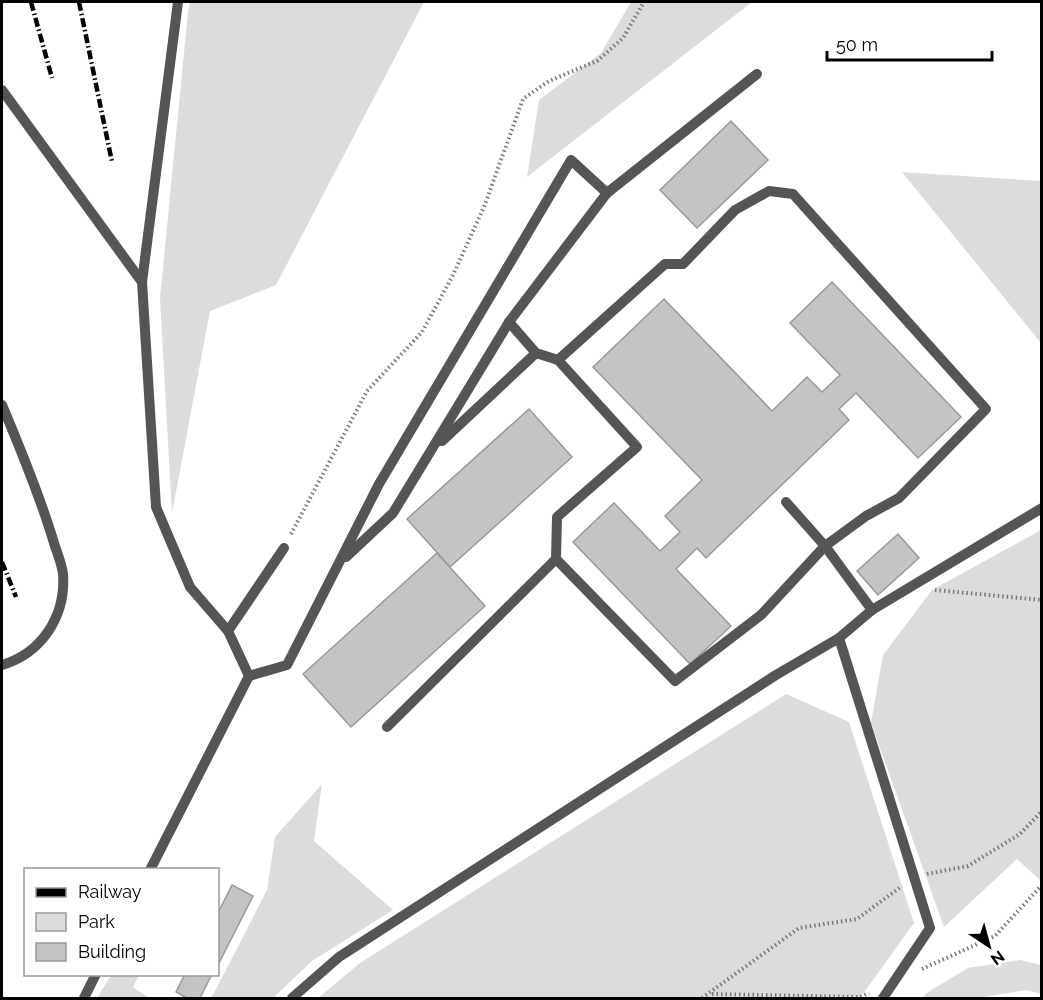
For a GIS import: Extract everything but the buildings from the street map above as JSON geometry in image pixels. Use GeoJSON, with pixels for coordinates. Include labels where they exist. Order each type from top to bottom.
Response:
{"type":"FeatureCollection","features":[{"type":"Feature","properties":{"kind":"lane"},"geometry":{"type":"LineString","coordinates":[[178,2],[142,282],[156,507],[190,587],[228,631],[249,676]]}},
{"type":"Feature","properties":{"kind":"lane"},"geometry":{"type":"LineString","coordinates":[[342,561],[393,513],[509,322],[607,193],[757,74]]}},
{"type":"Feature","properties":{"kind":"lane"},"geometry":{"type":"LineString","coordinates":[[2,90],[142,282]]}},
{"type":"Feature","properties":{"kind":"lane"},"geometry":{"type":"LineString","coordinates":[[151,868],[249,676],[287,665],[342,561],[379,484],[571,160],[607,193]]}},
{"type":"Feature","properties":{"kind":"lane"},"geometry":{"type":"LineString","coordinates":[[556,559],[675,681],[761,615],[825,546],[866,516],[899,498],[986,409],[793,194],[769,191],[735,210],[683,264],[665,264],[558,360]]}},
{"type":"Feature","properties":{"kind":"lane"},"geometry":{"type":"LineString","coordinates":[[387,728],[556,559],[557,517],[637,447],[558,360],[536,353],[509,322]]}},
{"type":"Feature","properties":{"kind":"lane"},"geometry":{"type":"LineString","coordinates":[[431,450],[536,353]]}},
{"type":"Feature","properties":{"kind":"lane"},"geometry":{"type":"LineString","coordinates":[[2,405],[50,528],[63,573],[59,612],[41,642],[13,662],[2,665]]}},
{"type":"Feature","properties":{"kind":"lane"},"geometry":{"type":"LineString","coordinates":[[786,502],[825,546],[872,610]]}},
{"type":"Feature","properties":{"kind":"lane"},"geometry":{"type":"LineString","coordinates":[[292,999],[339,957],[766,682],[839,638],[872,610],[1041,508]]}},
{"type":"Feature","properties":{"kind":"lane"},"geometry":{"type":"LineString","coordinates":[[228,631],[284,548]]}},
{"type":"Feature","properties":{"kind":"lane"},"geometry":{"type":"LineString","coordinates":[[839,638],[930,928],[883,999]]}},
{"type":"Feature","properties":{"kind":"lane"},"geometry":{"type":"LineString","coordinates":[[84,999],[96,976]]}},
{"type":"Feature","properties":{"kind":"path"},"geometry":{"type":"LineString","coordinates":[[284,548],[368,391],[422,332],[453,275],[484,207],[524,99],[549,81],[597,61],[623,38],[644,2]]}},
{"type":"Feature","properties":{"kind":"path"},"geometry":{"type":"LineString","coordinates":[[932,590],[1041,600]]}},
{"type":"Feature","properties":{"kind":"path"},"geometry":{"type":"LineString","coordinates":[[702,999],[799,928],[856,920],[914,877],[968,866],[1020,834],[1041,811]]}},
{"type":"Feature","properties":{"kind":"green space"},"geometry":{"type":"Polygon","coordinates":[[[190,2],[424,2],[276,285],[210,311],[172,513],[160,298],[190,2]]]}},
{"type":"Feature","properties":{"kind":"green space"},"geometry":{"type":"Polygon","coordinates":[[[631,2],[752,2],[527,177],[539,100],[601,53],[631,2]]]}},
{"type":"Feature","properties":{"kind":"green space"},"geometry":{"type":"Polygon","coordinates":[[[902,172],[1041,181],[1041,343],[902,172]]]}},
{"type":"Feature","properties":{"kind":"green space"},"geometry":{"type":"Polygon","coordinates":[[[1041,530],[1041,881],[1017,859],[944,927],[871,723],[883,655],[932,590],[1041,530]]]}},
{"type":"Feature","properties":{"kind":"green space"},"geometry":{"type":"Polygon","coordinates":[[[786,694],[849,722],[914,923],[860,998],[318,998],[360,963],[786,694]]]}},
{"type":"Feature","properties":{"kind":"green space"},"geometry":{"type":"Polygon","coordinates":[[[322,784],[314,841],[393,910],[312,961],[273,998],[209,998],[213,995],[267,890],[275,837],[322,784]]]}},
{"type":"Feature","properties":{"kind":"green space"},"geometry":{"type":"Polygon","coordinates":[[[1020,960],[1041,965],[1041,994],[1026,990],[978,998],[922,998],[968,968],[1020,960]]]}},
{"type":"Feature","properties":{"kind":"green space"},"geometry":{"type":"Polygon","coordinates":[[[110,976],[138,976],[133,987],[149,998],[97,998],[110,976]]]}},
{"type":"Feature","properties":{"kind":"railway"},"geometry":{"type":"LineString","coordinates":[[31,2],[52,78]]}},
{"type":"Feature","properties":{"kind":"railway"},"geometry":{"type":"LineString","coordinates":[[79,2],[112,162]]}},
{"type":"Feature","properties":{"kind":"railway"},"geometry":{"type":"LineString","coordinates":[[2,562],[16,597]]}}]}
